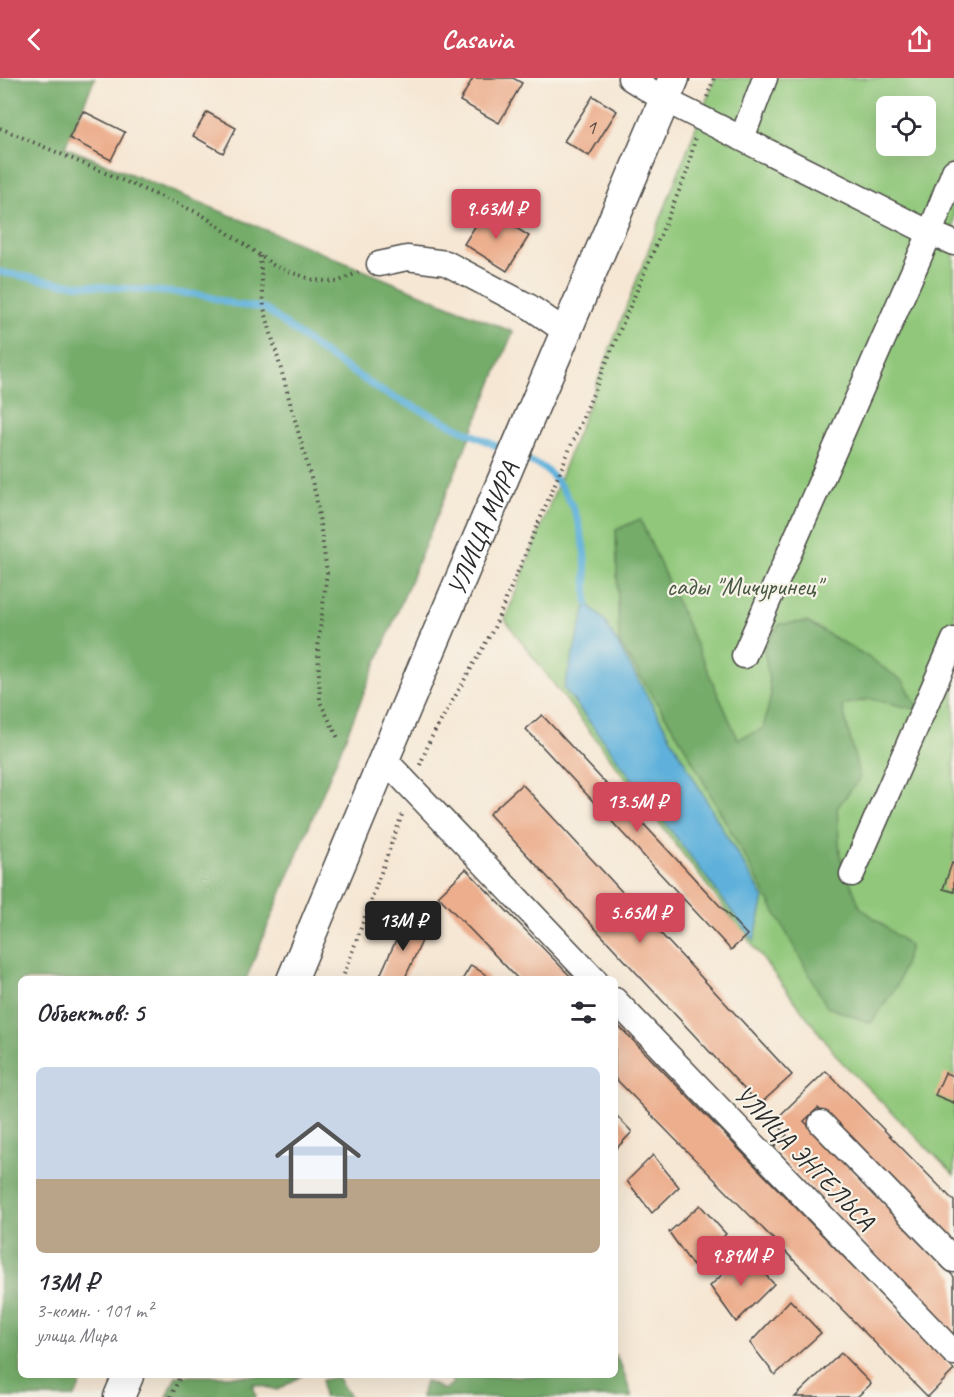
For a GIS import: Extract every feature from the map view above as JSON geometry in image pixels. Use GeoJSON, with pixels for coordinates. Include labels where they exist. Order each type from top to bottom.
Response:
{"type":"FeatureCollection","features":[{"type":"Feature","properties":{"kind":"main road","name":"УЛИЦА МИРА"},"geometry":{"type":"LineString","coordinates":[[294,976],[669,89]]}},
{"type":"Feature","properties":{"kind":"main road"},"geometry":{"type":"LineString","coordinates":[[119,1397],[127,1378]]}},
{"type":"Feature","properties":{"kind":"street"},"geometry":{"type":"LineString","coordinates":[[630,78],[669,89],[700,117],[954,243]]}},
{"type":"Feature","properties":{"kind":"street"},"geometry":{"type":"LineString","coordinates":[[742,138],[765,78]]}},
{"type":"Feature","properties":{"kind":"street"},"geometry":{"type":"LineString","coordinates":[[744,656],[930,233],[954,171]]}},
{"type":"Feature","properties":{"kind":"street"},"geometry":{"type":"LineString","coordinates":[[379,264],[406,258],[446,263],[530,307],[566,332]]}},
{"type":"Feature","properties":{"kind":"street"},"geometry":{"type":"LineString","coordinates":[[852,874],[954,640]]}},
{"type":"Feature","properties":{"kind":"street"},"geometry":{"type":"LineString","coordinates":[[384,759],[591,976]]}},
{"type":"Feature","properties":{"kind":"street","name":"УЛИЦА ЭНГЕЛЬСА"},"geometry":{"type":"LineString","coordinates":[[618,1003],[954,1353]]}},
{"type":"Feature","properties":{"kind":"street"},"geometry":{"type":"LineString","coordinates":[[821,1124],[954,1260]]}},
{"type":"Feature","properties":{"kind":"path"},"geometry":{"type":"LineString","coordinates":[[418,773],[430,740],[493,630],[687,171],[700,117],[714,78]]}},
{"type":"Feature","properties":{"kind":"path"},"geometry":{"type":"LineString","coordinates":[[0,128],[201,214],[276,267],[313,280],[337,282],[379,264]]}},
{"type":"Feature","properties":{"kind":"path"},"geometry":{"type":"LineString","coordinates":[[260,256],[264,308],[316,496],[327,572],[318,647],[320,702],[338,738]]}},
{"type":"Feature","properties":{"kind":"path"},"geometry":{"type":"LineString","coordinates":[[343,976],[406,805]]}},
{"type":"Feature","properties":{"kind":"path"},"geometry":{"type":"LineString","coordinates":[[171,1397],[179,1378]]}},
{"type":"Feature","properties":{"kind":"green space"},"geometry":{"type":"Polygon","coordinates":[[[0,78],[95,78],[65,147],[513,332],[247,976],[18,976],[18,1378],[83,1378],[75,1397],[0,1397],[0,78]]]}},
{"type":"Feature","properties":{"kind":"green space","name":"сады \"Мичуринец\""},"geometry":{"type":"Polygon","coordinates":[[[715,78],[954,78],[954,1175],[839,1059],[505,620],[715,78]]]}},
{"type":"Feature","properties":{"kind":"green space"},"geometry":{"type":"Polygon","coordinates":[[[640,519],[738,739],[763,729],[771,695],[764,648],[780,624],[807,622],[865,655],[904,682],[919,710],[871,699],[842,705],[860,778],[837,808],[840,856],[860,907],[910,946],[898,984],[871,1023],[827,1007],[682,742],[619,643],[616,530],[640,519]]]}},
{"type":"Feature","properties":{"kind":"green space"},"geometry":{"type":"Polygon","coordinates":[[[618,1360],[632,1397],[421,1397],[425,1381],[444,1390],[453,1383],[450,1378],[618,1378],[618,1360]]]}},
{"type":"Feature","properties":{"kind":"green space"},"geometry":{"type":"Polygon","coordinates":[[[175,1378],[298,1378],[278,1390],[253,1384],[256,1397],[167,1397],[175,1378]]]}},
{"type":"Feature","properties":{"kind":"green space"},"geometry":{"type":"Polygon","coordinates":[[[338,1378],[350,1397],[323,1397],[322,1380],[338,1378]]]}},
{"type":"Feature","properties":{"kind":"water"},"geometry":{"type":"Polygon","coordinates":[[[587,603],[604,620],[764,898],[754,941],[564,688],[587,603]]]}},
{"type":"Feature","properties":{"kind":"building"},"geometry":{"type":"Polygon","coordinates":[[[473,78],[513,78],[522,83],[499,123],[460,101],[473,78]]]}},
{"type":"Feature","properties":{"kind":"building"},"geometry":{"type":"Polygon","coordinates":[[[593,96],[617,111],[589,156],[564,141],[593,96]]]}},
{"type":"Feature","properties":{"kind":"building"},"geometry":{"type":"Polygon","coordinates":[[[83,111],[125,132],[111,160],[69,138],[83,111]]]}},
{"type":"Feature","properties":{"kind":"building"},"geometry":{"type":"Polygon","coordinates":[[[207,112],[236,128],[223,153],[193,136],[207,112]]]}},
{"type":"Feature","properties":{"kind":"building"},"geometry":{"type":"Polygon","coordinates":[[[486,209],[529,236],[507,271],[464,244],[486,209]]]}},
{"type":"Feature","properties":{"kind":"building"},"geometry":{"type":"Polygon","coordinates":[[[542,715],[747,935],[731,950],[526,729],[542,715]]]}},
{"type":"Feature","properties":{"kind":"building"},"geometry":{"type":"Polygon","coordinates":[[[522,784],[792,1075],[759,1105],[489,814],[522,784]]]}},
{"type":"Feature","properties":{"kind":"building"},"geometry":{"type":"Polygon","coordinates":[[[952,863],[954,864],[954,892],[943,889],[952,863]]]}},
{"type":"Feature","properties":{"kind":"building"},"geometry":{"type":"Polygon","coordinates":[[[466,869],[570,976],[515,976],[438,896],[466,869]]]}},
{"type":"Feature","properties":{"kind":"building"},"geometry":{"type":"Polygon","coordinates":[[[406,918],[427,930],[406,976],[380,976],[406,918]]]}},
{"type":"Feature","properties":{"kind":"building"},"geometry":{"type":"Polygon","coordinates":[[[471,965],[488,976],[464,976],[471,965]]]}},
{"type":"Feature","properties":{"kind":"building"},"geometry":{"type":"Polygon","coordinates":[[[618,1025],[954,1370],[928,1397],[618,1081],[618,1025]]]}},
{"type":"Feature","properties":{"kind":"building"},"geometry":{"type":"Polygon","coordinates":[[[826,1071],[954,1201],[954,1246],[818,1108],[804,1121],[954,1277],[954,1336],[773,1148],[787,1135],[774,1121],[826,1071]]]}},
{"type":"Feature","properties":{"kind":"building"},"geometry":{"type":"Polygon","coordinates":[[[945,1073],[954,1076],[954,1103],[935,1095],[945,1073]]]}},
{"type":"Feature","properties":{"kind":"building"},"geometry":{"type":"Polygon","coordinates":[[[618,1117],[632,1132],[618,1147],[618,1117]]]}},
{"type":"Feature","properties":{"kind":"building"},"geometry":{"type":"Polygon","coordinates":[[[653,1155],[679,1187],[652,1213],[627,1181],[653,1155]]]}},
{"type":"Feature","properties":{"kind":"building"},"geometry":{"type":"Polygon","coordinates":[[[700,1205],[726,1234],[693,1266],[669,1232],[700,1205]]]}},
{"type":"Feature","properties":{"kind":"building"},"geometry":{"type":"Polygon","coordinates":[[[745,1253],[774,1284],[736,1322],[710,1286],[745,1253]]]}},
{"type":"Feature","properties":{"kind":"building"},"geometry":{"type":"Polygon","coordinates":[[[790,1300],[821,1333],[775,1375],[750,1343],[790,1300]]]}},
{"type":"Feature","properties":{"kind":"building"},"geometry":{"type":"Polygon","coordinates":[[[841,1353],[871,1384],[857,1397],[795,1397],[841,1353]]]}},
{"type":"Feature","properties":{"kind":"waterway"},"geometry":{"type":"LineString","coordinates":[[0,272],[60,283],[203,295],[237,305],[264,308],[319,350],[383,392],[507,451]]}},
{"type":"Feature","properties":{"kind":"waterway"},"geometry":{"type":"LineString","coordinates":[[519,457],[545,469],[558,483],[576,514],[584,548],[587,603]]}}]}
